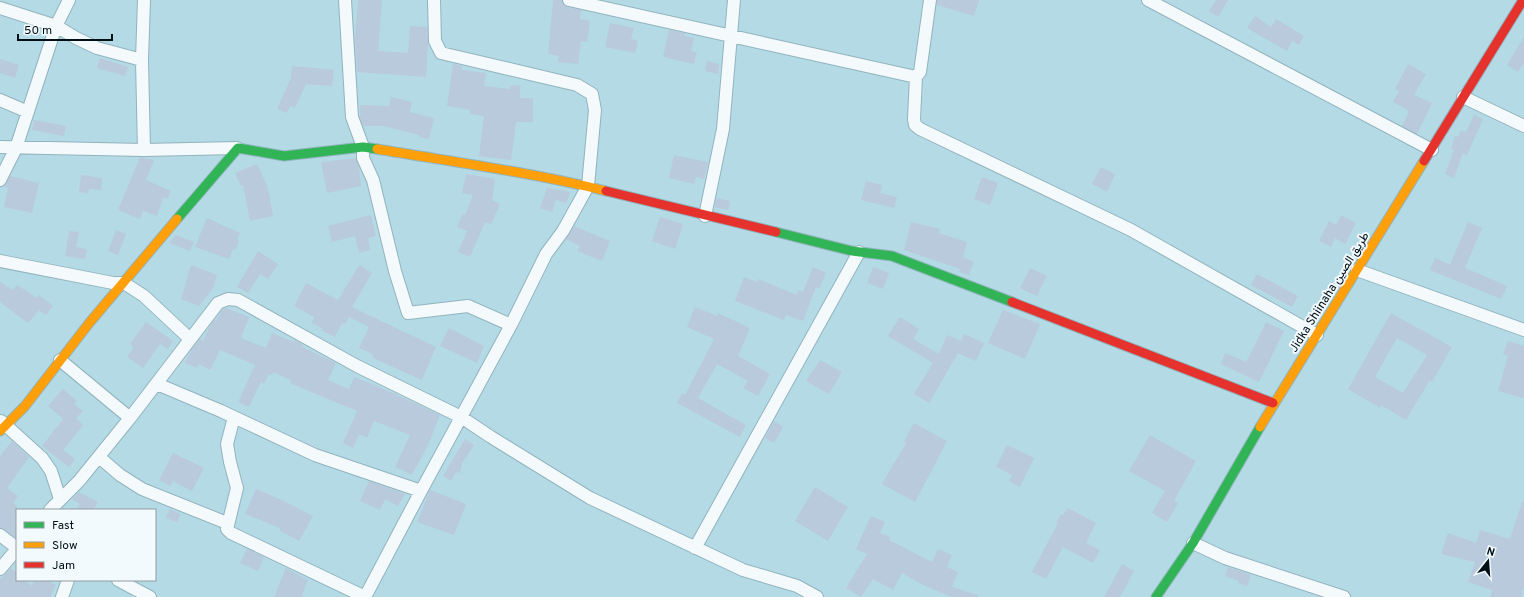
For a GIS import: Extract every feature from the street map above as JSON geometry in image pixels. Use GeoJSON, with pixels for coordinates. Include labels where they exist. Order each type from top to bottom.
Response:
{"type":"FeatureCollection","features":[{"type":"Feature","properties":{"kind":"street"},"geometry":{"type":"LineString","coordinates":[[0,180],[16,148],[56,26],[69,0]]}},
{"type":"Feature","properties":{"kind":"street"},"geometry":{"type":"LineString","coordinates":[[144,0],[142,60],[144,150]]}},
{"type":"Feature","properties":{"kind":"street"},"geometry":{"type":"LineString","coordinates":[[345,0],[352,117],[363,147],[362,158],[373,180],[395,271],[408,312],[468,306],[511,325]]}},
{"type":"Feature","properties":{"kind":"street"},"geometry":{"type":"LineString","coordinates":[[234,417],[228,444],[230,462],[237,488],[236,499],[227,522],[227,529],[231,533],[365,597],[511,325],[546,254],[563,231],[588,186],[595,110],[592,94],[577,85],[441,53],[435,41],[434,0]]}},
{"type":"Feature","properties":{"kind":"street"},"geometry":{"type":"LineString","coordinates":[[570,0],[608,4],[732,37],[916,77]]}},
{"type":"Feature","properties":{"kind":"street"},"geometry":{"type":"LineString","coordinates":[[705,216],[723,129],[734,0]]}},
{"type":"Feature","properties":{"kind":"street"},"geometry":{"type":"LineString","coordinates":[[930,0],[920,72],[916,77],[915,126],[920,130],[1131,230],[1317,335]]}},
{"type":"Feature","properties":{"kind":"street"},"geometry":{"type":"LineString","coordinates":[[1148,0],[1432,150]]}},
{"type":"Feature","properties":{"kind":"street","name":"Jidka Shiinaha طريق الصين"},"geometry":{"type":"LineString","coordinates":[[1156,597],[1193,543],[1273,403],[1432,150],[1523,0]]}},
{"type":"Feature","properties":{"kind":"street"},"geometry":{"type":"LineString","coordinates":[[0,8],[56,26],[97,48],[142,60]]}},
{"type":"Feature","properties":{"kind":"street"},"geometry":{"type":"LineString","coordinates":[[1463,97],[1524,126]]}},
{"type":"Feature","properties":{"kind":"street"},"geometry":{"type":"LineString","coordinates":[[0,100],[28,112]]}},
{"type":"Feature","properties":{"kind":"street"},"geometry":{"type":"LineString","coordinates":[[0,147],[144,150],[244,147],[273,155],[284,156],[363,147],[558,179],[705,216],[859,252],[892,256],[1273,403]]}},
{"type":"Feature","properties":{"kind":"street"},"geometry":{"type":"LineString","coordinates":[[60,499],[50,471],[42,458],[2,425],[25,406],[90,322],[237,148]]}},
{"type":"Feature","properties":{"kind":"street"},"geometry":{"type":"LineString","coordinates":[[695,548],[859,252]]}},
{"type":"Feature","properties":{"kind":"street"},"geometry":{"type":"LineString","coordinates":[[0,261],[114,283],[124,283],[144,296],[190,339]]}},
{"type":"Feature","properties":{"kind":"street"},"geometry":{"type":"LineString","coordinates":[[1357,270],[1524,330]]}},
{"type":"Feature","properties":{"kind":"street"},"geometry":{"type":"LineString","coordinates":[[51,509],[79,481],[157,384],[218,303],[228,299],[238,300],[357,366],[461,416],[491,438],[590,498],[743,570],[797,586],[817,597]]}},
{"type":"Feature","properties":{"kind":"street"},"geometry":{"type":"LineString","coordinates":[[60,360],[130,418]]}},
{"type":"Feature","properties":{"kind":"street"},"geometry":{"type":"LineString","coordinates":[[157,384],[234,417],[316,455],[421,491]]}},
{"type":"Feature","properties":{"kind":"street"},"geometry":{"type":"LineString","coordinates":[[99,456],[120,475],[142,489],[227,522]]}},
{"type":"Feature","properties":{"kind":"street"},"geometry":{"type":"LineString","coordinates":[[0,535],[16,548]]}},
{"type":"Feature","properties":{"kind":"street"},"geometry":{"type":"LineString","coordinates":[[1193,543],[1225,558],[1344,597]]}},
{"type":"Feature","properties":{"kind":"street"},"geometry":{"type":"LineString","coordinates":[[0,569],[16,550]]}},
{"type":"Feature","properties":{"kind":"street"},"geometry":{"type":"LineString","coordinates":[[62,597],[68,581]]}},
{"type":"Feature","properties":{"kind":"street"},"geometry":{"type":"LineString","coordinates":[[120,581],[150,597]]}},
{"type":"Feature","properties":{"kind":"building"},"geometry":{"type":"Polygon","coordinates":[[[358,0],[382,0],[378,51],[408,53],[410,26],[427,27],[428,44],[426,77],[357,72],[355,39],[358,0]]]}},
{"type":"Feature","properties":{"kind":"building"},"geometry":{"type":"Polygon","coordinates":[[[553,0],[562,0],[564,5],[567,7],[581,10],[580,19],[590,21],[587,42],[581,41],[578,64],[558,62],[559,56],[548,54],[553,0]]]}},
{"type":"Feature","properties":{"kind":"building"},"geometry":{"type":"Polygon","coordinates":[[[937,0],[979,0],[974,16],[937,5],[937,0]]]}},
{"type":"Feature","properties":{"kind":"building"},"geometry":{"type":"Polygon","coordinates":[[[1216,0],[1228,0],[1218,17],[1209,11],[1216,0]]]}},
{"type":"Feature","properties":{"kind":"building"},"geometry":{"type":"Polygon","coordinates":[[[1255,16],[1271,27],[1276,19],[1304,36],[1299,45],[1292,41],[1287,51],[1247,28],[1255,16]]]}},
{"type":"Feature","properties":{"kind":"building"},"geometry":{"type":"Polygon","coordinates":[[[610,23],[634,28],[631,39],[638,41],[635,53],[605,47],[610,23]]]}},
{"type":"Feature","properties":{"kind":"building"},"geometry":{"type":"Polygon","coordinates":[[[669,30],[685,33],[685,36],[694,38],[691,51],[697,52],[694,64],[663,57],[669,30]]]}},
{"type":"Feature","properties":{"kind":"building"},"geometry":{"type":"Polygon","coordinates":[[[1524,37],[1524,63],[1518,72],[1507,65],[1524,37]]]}},
{"type":"Feature","properties":{"kind":"building"},"geometry":{"type":"Polygon","coordinates":[[[100,58],[128,67],[125,76],[97,68],[100,58]]]}},
{"type":"Feature","properties":{"kind":"building"},"geometry":{"type":"Polygon","coordinates":[[[0,59],[19,65],[15,78],[0,73],[0,59]]]}},
{"type":"Feature","properties":{"kind":"building"},"geometry":{"type":"Polygon","coordinates":[[[707,61],[719,64],[718,74],[705,71],[707,61]]]}},
{"type":"Feature","properties":{"kind":"building"},"geometry":{"type":"Polygon","coordinates":[[[453,64],[462,66],[462,70],[486,73],[484,86],[510,89],[510,86],[520,85],[520,98],[533,98],[533,122],[516,122],[511,160],[479,156],[484,116],[470,114],[470,110],[447,106],[453,64]]]}},
{"type":"Feature","properties":{"kind":"building"},"geometry":{"type":"Polygon","coordinates":[[[1408,64],[1426,74],[1414,95],[1432,103],[1417,134],[1402,126],[1409,111],[1393,102],[1399,91],[1395,89],[1408,64]]]}},
{"type":"Feature","properties":{"kind":"building"},"geometry":{"type":"Polygon","coordinates":[[[292,66],[334,70],[332,86],[306,84],[295,108],[290,106],[287,113],[277,109],[291,78],[292,66]]]}},
{"type":"Feature","properties":{"kind":"building"},"geometry":{"type":"Polygon","coordinates":[[[391,97],[412,102],[410,112],[434,118],[429,139],[384,126],[363,126],[360,118],[360,105],[389,106],[391,97]]]}},
{"type":"Feature","properties":{"kind":"building"},"geometry":{"type":"Polygon","coordinates":[[[1474,115],[1483,119],[1467,155],[1463,153],[1454,178],[1445,174],[1454,150],[1451,149],[1455,136],[1458,137],[1461,130],[1466,132],[1474,115]]]}},
{"type":"Feature","properties":{"kind":"building"},"geometry":{"type":"Polygon","coordinates":[[[34,120],[66,126],[64,136],[32,130],[34,120]]]}},
{"type":"Feature","properties":{"kind":"building"},"geometry":{"type":"Polygon","coordinates":[[[674,155],[708,162],[704,179],[696,177],[694,184],[669,178],[674,155]]]}},
{"type":"Feature","properties":{"kind":"building"},"geometry":{"type":"Polygon","coordinates":[[[140,157],[154,160],[146,180],[171,191],[167,199],[163,198],[157,216],[143,211],[140,219],[118,210],[140,157]]]}},
{"type":"Feature","properties":{"kind":"building"},"geometry":{"type":"Polygon","coordinates":[[[356,158],[359,167],[361,186],[327,193],[321,162],[356,158]]]}},
{"type":"Feature","properties":{"kind":"building"},"geometry":{"type":"Polygon","coordinates":[[[257,164],[268,188],[273,216],[250,221],[243,185],[241,186],[235,173],[257,164]]]}},
{"type":"Feature","properties":{"kind":"building"},"geometry":{"type":"Polygon","coordinates":[[[1101,167],[1115,174],[1107,192],[1092,184],[1101,167]]]}},
{"type":"Feature","properties":{"kind":"building"},"geometry":{"type":"Polygon","coordinates":[[[466,174],[495,179],[492,200],[500,204],[491,224],[485,222],[470,257],[458,252],[467,231],[457,227],[463,214],[465,215],[473,195],[462,193],[466,174]]]}},
{"type":"Feature","properties":{"kind":"building"},"geometry":{"type":"Polygon","coordinates":[[[81,175],[102,178],[101,190],[89,189],[88,193],[79,192],[81,175]]]}},
{"type":"Feature","properties":{"kind":"building"},"geometry":{"type":"Polygon","coordinates":[[[10,176],[39,183],[32,213],[4,207],[8,188],[4,187],[10,176]]]}},
{"type":"Feature","properties":{"kind":"building"},"geometry":{"type":"Polygon","coordinates":[[[982,177],[998,183],[990,205],[974,199],[982,177]]]}},
{"type":"Feature","properties":{"kind":"building"},"geometry":{"type":"Polygon","coordinates":[[[866,181],[882,185],[880,193],[897,197],[894,208],[861,200],[866,181]]]}},
{"type":"Feature","properties":{"kind":"building"},"geometry":{"type":"Polygon","coordinates":[[[547,188],[570,192],[566,203],[556,200],[552,212],[540,208],[547,188]]]}},
{"type":"Feature","properties":{"kind":"building"},"geometry":{"type":"Polygon","coordinates":[[[716,198],[730,201],[728,210],[715,207],[716,198]]]}},
{"type":"Feature","properties":{"kind":"building"},"geometry":{"type":"Polygon","coordinates":[[[371,215],[376,236],[368,238],[370,250],[359,253],[355,236],[332,242],[328,226],[371,215]]]}},
{"type":"Feature","properties":{"kind":"building"},"geometry":{"type":"Polygon","coordinates":[[[1341,215],[1356,223],[1345,244],[1335,238],[1331,247],[1319,241],[1329,221],[1336,225],[1341,215]]]}},
{"type":"Feature","properties":{"kind":"building"},"geometry":{"type":"Polygon","coordinates":[[[660,217],[683,224],[675,249],[652,241],[660,217]]]}},
{"type":"Feature","properties":{"kind":"building"},"geometry":{"type":"Polygon","coordinates":[[[207,218],[240,233],[237,240],[239,241],[236,250],[233,249],[229,259],[195,247],[207,218]]]}},
{"type":"Feature","properties":{"kind":"building"},"geometry":{"type":"Polygon","coordinates":[[[911,222],[940,229],[939,233],[967,242],[963,257],[974,262],[969,275],[959,272],[960,269],[904,250],[911,222]]]}},
{"type":"Feature","properties":{"kind":"building"},"geometry":{"type":"Polygon","coordinates":[[[1468,222],[1482,228],[1465,268],[1507,286],[1501,299],[1430,270],[1435,258],[1450,265],[1468,222]]]}},
{"type":"Feature","properties":{"kind":"building"},"geometry":{"type":"Polygon","coordinates":[[[574,226],[610,241],[602,261],[577,251],[580,246],[566,239],[574,226]]]}},
{"type":"Feature","properties":{"kind":"building"},"geometry":{"type":"Polygon","coordinates":[[[116,230],[126,234],[118,255],[108,251],[116,230]]]}},
{"type":"Feature","properties":{"kind":"building"},"geometry":{"type":"Polygon","coordinates":[[[69,231],[79,232],[76,247],[87,249],[85,259],[65,256],[69,231]]]}},
{"type":"Feature","properties":{"kind":"building"},"geometry":{"type":"Polygon","coordinates":[[[176,235],[194,242],[190,251],[169,243],[176,235]]]}},
{"type":"Feature","properties":{"kind":"building"},"geometry":{"type":"Polygon","coordinates":[[[258,251],[278,264],[268,279],[260,274],[248,293],[237,287],[258,251]]]}},
{"type":"Feature","properties":{"kind":"building"},"geometry":{"type":"Polygon","coordinates":[[[191,265],[217,275],[213,288],[199,306],[181,299],[191,265]]]}},
{"type":"Feature","properties":{"kind":"building"},"geometry":{"type":"Polygon","coordinates":[[[359,265],[372,273],[352,307],[436,347],[422,380],[373,358],[373,354],[359,348],[369,327],[349,317],[345,324],[342,323],[335,337],[321,330],[322,328],[312,323],[314,317],[294,306],[306,283],[338,300],[359,265]]]}},
{"type":"Feature","properties":{"kind":"building"},"geometry":{"type":"Polygon","coordinates":[[[813,267],[826,273],[819,289],[816,287],[803,321],[786,315],[784,320],[735,301],[744,277],[757,282],[758,279],[797,295],[798,290],[803,292],[813,267]]]}},
{"type":"Feature","properties":{"kind":"building"},"geometry":{"type":"Polygon","coordinates":[[[873,267],[889,273],[883,289],[867,283],[873,267]]]}},
{"type":"Feature","properties":{"kind":"building"},"geometry":{"type":"Polygon","coordinates":[[[1030,268],[1047,276],[1037,296],[1020,288],[1030,268]]]}},
{"type":"Feature","properties":{"kind":"building"},"geometry":{"type":"Polygon","coordinates":[[[1257,274],[1298,296],[1292,307],[1251,285],[1257,274]]]}},
{"type":"Feature","properties":{"kind":"building"},"geometry":{"type":"Polygon","coordinates":[[[0,282],[13,290],[17,285],[37,298],[39,295],[53,306],[46,315],[39,310],[28,323],[0,302],[0,282]]]}},
{"type":"Feature","properties":{"kind":"building"},"geometry":{"type":"Polygon","coordinates":[[[695,307],[717,316],[718,313],[750,328],[738,356],[770,374],[758,396],[743,388],[748,381],[717,364],[698,398],[746,425],[740,437],[677,403],[682,393],[685,395],[714,339],[687,327],[695,307]]]}},
{"type":"Feature","properties":{"kind":"building"},"geometry":{"type":"Polygon","coordinates":[[[226,308],[249,317],[241,338],[266,348],[272,333],[294,342],[295,340],[303,345],[302,347],[336,363],[328,380],[349,389],[354,377],[440,415],[429,443],[412,475],[395,467],[410,435],[374,421],[367,438],[359,434],[353,448],[343,443],[357,411],[290,383],[291,380],[273,372],[272,375],[269,374],[264,384],[261,382],[249,407],[238,402],[255,365],[220,350],[210,370],[199,364],[197,368],[185,363],[192,349],[200,339],[203,341],[210,326],[223,309],[226,308]]]}},
{"type":"Feature","properties":{"kind":"building"},"geometry":{"type":"Polygon","coordinates":[[[1003,310],[1040,324],[1025,359],[988,343],[1003,310]]]}},
{"type":"Feature","properties":{"kind":"building"},"geometry":{"type":"Polygon","coordinates":[[[1391,313],[1452,347],[1432,382],[1430,380],[1406,420],[1381,405],[1380,408],[1348,389],[1391,313]],[[1397,338],[1375,377],[1403,393],[1427,355],[1397,338]]]}},
{"type":"Feature","properties":{"kind":"building"},"geometry":{"type":"Polygon","coordinates":[[[900,317],[919,329],[913,339],[939,354],[947,335],[961,341],[964,334],[984,343],[976,361],[958,353],[929,403],[914,394],[933,363],[888,336],[900,317]]]}},
{"type":"Feature","properties":{"kind":"building"},"geometry":{"type":"Polygon","coordinates":[[[146,322],[173,341],[168,349],[160,344],[143,368],[127,357],[134,347],[130,344],[146,322]]]}},
{"type":"Feature","properties":{"kind":"building"},"geometry":{"type":"Polygon","coordinates":[[[1266,322],[1284,331],[1259,382],[1221,364],[1225,353],[1246,362],[1266,322]]]}},
{"type":"Feature","properties":{"kind":"building"},"geometry":{"type":"Polygon","coordinates":[[[449,328],[484,346],[477,363],[440,346],[449,328]]]}},
{"type":"Feature","properties":{"kind":"building"},"geometry":{"type":"Polygon","coordinates":[[[1508,341],[1524,346],[1524,398],[1498,391],[1508,356],[1503,354],[1508,341]]]}},
{"type":"Feature","properties":{"kind":"building"},"geometry":{"type":"Polygon","coordinates":[[[820,360],[842,372],[829,394],[806,381],[820,360]]]}},
{"type":"Feature","properties":{"kind":"building"},"geometry":{"type":"Polygon","coordinates":[[[63,389],[77,401],[74,404],[83,411],[76,418],[83,425],[63,450],[75,459],[69,467],[42,446],[63,419],[48,406],[63,389]]]}},
{"type":"Feature","properties":{"kind":"building"},"geometry":{"type":"Polygon","coordinates":[[[774,421],[783,427],[774,443],[765,438],[774,421]]]}},
{"type":"Feature","properties":{"kind":"building"},"geometry":{"type":"Polygon","coordinates":[[[914,423],[947,441],[915,502],[882,484],[906,443],[904,442],[914,423]]]}},
{"type":"Feature","properties":{"kind":"building"},"geometry":{"type":"Polygon","coordinates":[[[1150,435],[1196,461],[1174,501],[1178,503],[1167,522],[1152,513],[1165,491],[1129,471],[1150,435]]]}},
{"type":"Feature","properties":{"kind":"building"},"geometry":{"type":"Polygon","coordinates":[[[465,439],[474,445],[462,463],[460,473],[456,472],[451,481],[443,476],[465,439]]]}},
{"type":"Feature","properties":{"kind":"building"},"geometry":{"type":"Polygon","coordinates":[[[12,441],[29,457],[7,488],[18,496],[13,503],[17,506],[16,538],[0,528],[0,456],[12,441]]]}},
{"type":"Feature","properties":{"kind":"building"},"geometry":{"type":"Polygon","coordinates":[[[1007,445],[1034,458],[1020,487],[1009,481],[1012,475],[996,467],[1007,445]]]}},
{"type":"Feature","properties":{"kind":"building"},"geometry":{"type":"Polygon","coordinates":[[[173,453],[204,468],[192,491],[173,481],[170,486],[159,480],[173,453]]]}},
{"type":"Feature","properties":{"kind":"building"},"geometry":{"type":"Polygon","coordinates":[[[369,481],[405,494],[398,506],[385,499],[380,510],[360,501],[369,481]]]}},
{"type":"Feature","properties":{"kind":"building"},"geometry":{"type":"Polygon","coordinates":[[[815,487],[848,507],[828,541],[795,521],[815,487]]]}},
{"type":"Feature","properties":{"kind":"building"},"geometry":{"type":"Polygon","coordinates":[[[256,489],[313,516],[299,541],[279,530],[280,528],[245,514],[256,489]]]}},
{"type":"Feature","properties":{"kind":"building"},"geometry":{"type":"Polygon","coordinates":[[[430,490],[466,504],[454,535],[417,522],[430,490]]]}},
{"type":"Feature","properties":{"kind":"building"},"geometry":{"type":"Polygon","coordinates":[[[79,492],[98,502],[94,509],[77,509],[80,504],[72,499],[79,492]]]}},
{"type":"Feature","properties":{"kind":"building"},"geometry":{"type":"Polygon","coordinates":[[[1522,502],[1524,502],[1524,587],[1521,597],[1490,597],[1492,590],[1468,582],[1475,562],[1441,554],[1448,533],[1476,543],[1480,530],[1510,539],[1522,502]]]}},
{"type":"Feature","properties":{"kind":"building"},"geometry":{"type":"Polygon","coordinates":[[[1068,508],[1096,523],[1086,543],[1100,550],[1093,563],[1063,547],[1046,579],[1032,572],[1058,523],[1056,523],[1061,514],[1063,515],[1068,508]]]}},
{"type":"Feature","properties":{"kind":"building"},"geometry":{"type":"Polygon","coordinates":[[[170,509],[180,514],[177,522],[166,518],[170,509]]]}},
{"type":"Feature","properties":{"kind":"building"},"geometry":{"type":"Polygon","coordinates":[[[871,516],[885,522],[880,533],[890,537],[889,540],[932,562],[938,549],[952,555],[947,567],[958,572],[952,587],[978,595],[978,597],[952,597],[925,586],[902,573],[893,590],[873,579],[861,597],[846,588],[867,554],[856,549],[871,516]]]}},
{"type":"Feature","properties":{"kind":"building"},"geometry":{"type":"Polygon","coordinates":[[[247,549],[264,557],[258,571],[240,563],[247,549]]]}},
{"type":"Feature","properties":{"kind":"building"},"geometry":{"type":"Polygon","coordinates":[[[1122,564],[1134,571],[1120,597],[1104,597],[1122,564]]]}},
{"type":"Feature","properties":{"kind":"building"},"geometry":{"type":"Polygon","coordinates":[[[1228,567],[1251,575],[1247,586],[1238,583],[1239,581],[1225,576],[1228,567]]]}},
{"type":"Feature","properties":{"kind":"building"},"geometry":{"type":"Polygon","coordinates":[[[11,568],[16,572],[16,581],[26,581],[32,586],[34,581],[49,581],[56,585],[50,597],[0,597],[0,579],[11,568]]]}},
{"type":"Feature","properties":{"kind":"building"},"geometry":{"type":"Polygon","coordinates":[[[286,568],[308,580],[301,597],[274,597],[286,568]]]}},
{"type":"Feature","properties":{"kind":"traffic: fast"},"geometry":{"type":"LineString","coordinates":[[177,219],[238,148],[284,156],[363,147],[377,149]]}},
{"type":"Feature","properties":{"kind":"traffic: fast"},"geometry":{"type":"LineString","coordinates":[[776,232],[852,251],[892,256],[1012,302]]}},
{"type":"Feature","properties":{"kind":"traffic: fast"},"geometry":{"type":"LineString","coordinates":[[1156,597],[1193,543],[1260,427]]}},
{"type":"Feature","properties":{"kind":"traffic: slow"},"geometry":{"type":"LineString","coordinates":[[377,149],[520,173],[606,191]]}},
{"type":"Feature","properties":{"kind":"traffic: slow"},"geometry":{"type":"LineString","coordinates":[[1260,427],[1424,161]]}},
{"type":"Feature","properties":{"kind":"traffic: slow"},"geometry":{"type":"LineString","coordinates":[[0,431],[25,406],[90,322],[177,219]]}},
{"type":"Feature","properties":{"kind":"traffic: jam"},"geometry":{"type":"LineString","coordinates":[[1424,161],[1523,0]]}},
{"type":"Feature","properties":{"kind":"traffic: jam"},"geometry":{"type":"LineString","coordinates":[[606,191],[776,232]]}},
{"type":"Feature","properties":{"kind":"traffic: jam"},"geometry":{"type":"LineString","coordinates":[[1012,302],[1273,403]]}}]}
